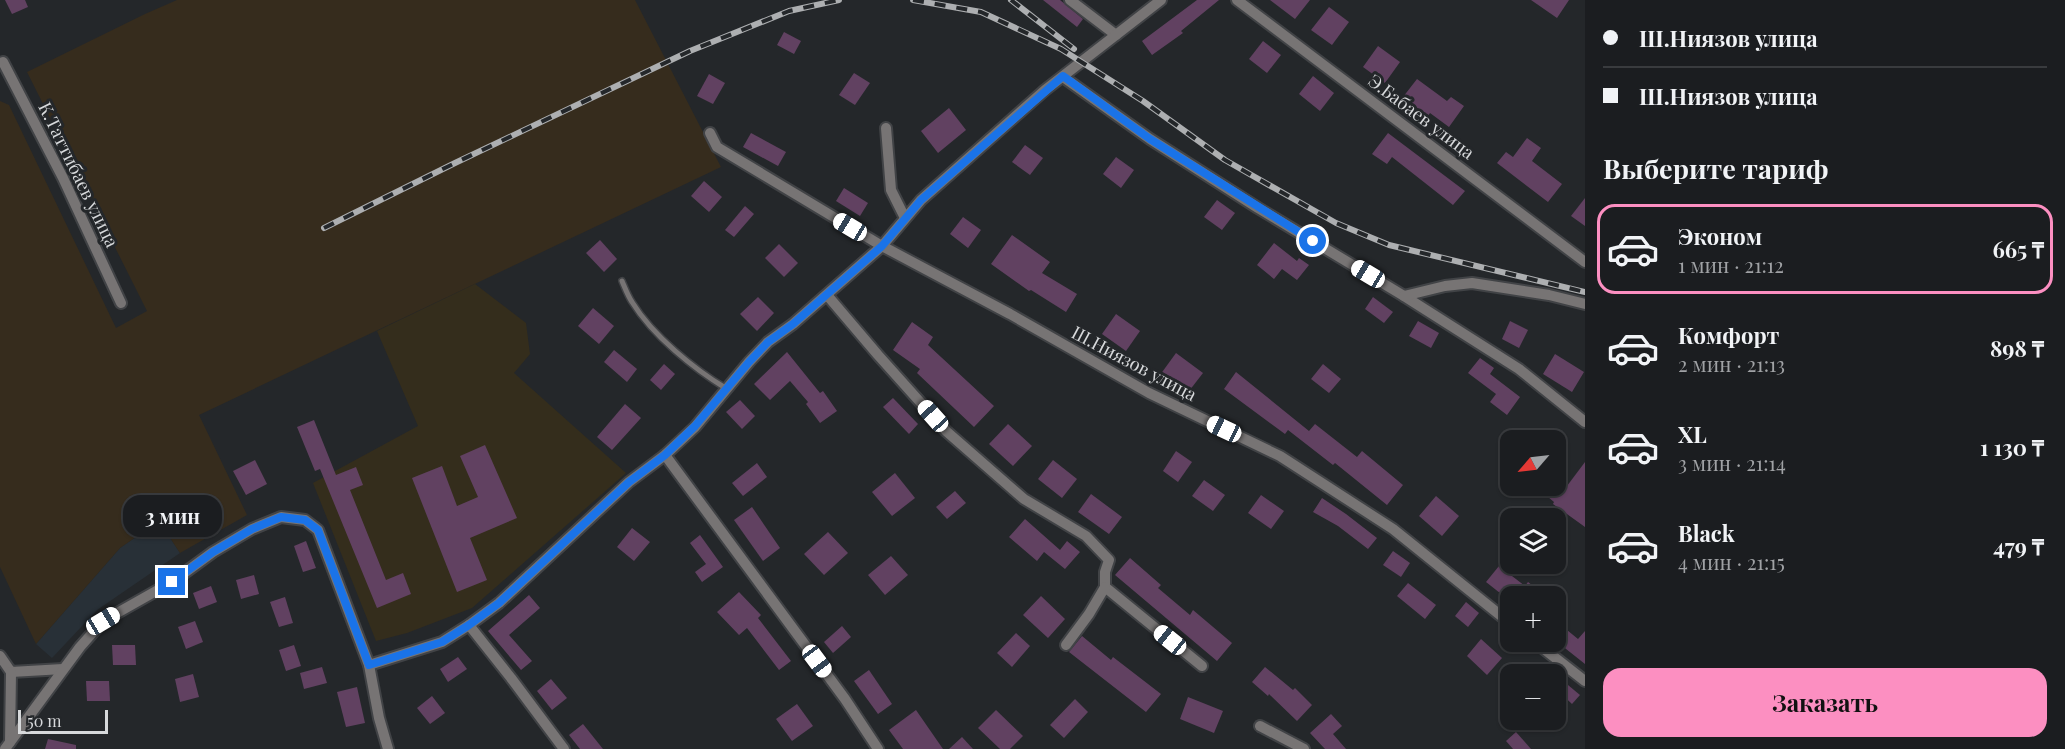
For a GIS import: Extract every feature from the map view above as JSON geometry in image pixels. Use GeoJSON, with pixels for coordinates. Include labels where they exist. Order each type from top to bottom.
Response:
{"type":"FeatureCollection","features":[{"type":"Feature","properties":{"kind":"street"},"geometry":{"type":"LineString","coordinates":[[1070,0],[1116,35]]}},
{"type":"Feature","properties":{"kind":"street"},"geometry":{"type":"LineString","coordinates":[[369,665],[442,642],[499,603],[629,482],[665,455],[695,426],[768,342],[827,295],[882,246],[921,200],[1063,76],[1161,0]]}},
{"type":"Feature","properties":{"kind":"street","name":"Э.Бабаев улица"},"geometry":{"type":"LineString","coordinates":[[1237,0],[1585,262]]}},
{"type":"Feature","properties":{"kind":"street","name":"К.Таттибаев улица"},"geometry":{"type":"LineString","coordinates":[[1,61],[63,178],[121,303]]}},
{"type":"Feature","properties":{"kind":"street"},"geometry":{"type":"LineString","coordinates":[[1063,76],[1169,151],[1519,369],[1585,423]]}},
{"type":"Feature","properties":{"kind":"street"},"geometry":{"type":"LineString","coordinates":[[886,128],[891,190],[905,218]]}},
{"type":"Feature","properties":{"kind":"street","name":"Ш.Ниязов улица"},"geometry":{"type":"LineString","coordinates":[[710,133],[717,147],[882,246],[1010,314],[1149,393],[1280,456],[1393,529],[1500,615]]}},
{"type":"Feature","properties":{"kind":"street"},"geometry":{"type":"LineString","coordinates":[[1404,296],[1445,286],[1472,283],[1549,295],[1585,304]]}},
{"type":"Feature","properties":{"kind":"street"},"geometry":{"type":"LineString","coordinates":[[827,295],[946,431],[1024,499],[1086,536],[1109,560],[1105,572],[1105,587],[1089,614],[1065,645]]}},
{"type":"Feature","properties":{"kind":"street"},"geometry":{"type":"LineString","coordinates":[[665,455],[845,699],[878,749]]}},
{"type":"Feature","properties":{"kind":"street"},"geometry":{"type":"LineString","coordinates":[[8,746],[63,669],[103,621],[172,582],[213,552],[252,529],[281,517],[305,520],[318,530],[369,665],[379,718],[388,749]]}},
{"type":"Feature","properties":{"kind":"street"},"geometry":{"type":"LineString","coordinates":[[1105,587],[1202,666]]}},
{"type":"Feature","properties":{"kind":"street"},"geometry":{"type":"LineString","coordinates":[[469,625],[564,749]]}},
{"type":"Feature","properties":{"kind":"street"},"geometry":{"type":"LineString","coordinates":[[1548,652],[1585,681]]}},
{"type":"Feature","properties":{"kind":"street"},"geometry":{"type":"LineString","coordinates":[[0,656],[10,672],[8,746]]}},
{"type":"Feature","properties":{"kind":"street"},"geometry":{"type":"LineString","coordinates":[[10,672],[63,669]]}},
{"type":"Feature","properties":{"kind":"street"},"geometry":{"type":"LineString","coordinates":[[1260,726],[1304,749]]}},
{"type":"Feature","properties":{"kind":"lane"},"geometry":{"type":"LineString","coordinates":[[622,281],[632,302],[656,332],[687,360],[727,389]]}},
{"type":"Feature","properties":{"kind":"shaded area"},"geometry":{"type":"Polygon","coordinates":[[[177,0],[635,0],[721,167],[199,415],[247,515],[180,553],[159,521],[120,548],[36,644],[0,567],[0,101],[9,105],[116,328],[147,311],[27,72],[177,0]]]}},
{"type":"Feature","properties":{"kind":"shaded area"},"geometry":{"type":"Polygon","coordinates":[[[475,284],[526,323],[530,354],[514,373],[626,473],[472,608],[407,633],[376,641],[313,483],[418,426],[377,331],[475,284]]]}},
{"type":"Feature","properties":{"kind":"shaded area"},"geometry":{"type":"Polygon","coordinates":[[[159,521],[180,553],[97,610],[52,658],[36,644],[120,548],[159,521]]]}},
{"type":"Feature","properties":{"kind":"building"},"geometry":{"type":"Polygon","coordinates":[[[5,0],[25,0],[28,7],[12,14],[5,0]]]}},
{"type":"Feature","properties":{"kind":"building"},"geometry":{"type":"Polygon","coordinates":[[[1043,0],[1060,0],[1083,19],[1077,27],[1043,0]]]}},
{"type":"Feature","properties":{"kind":"building"},"geometry":{"type":"Polygon","coordinates":[[[1197,0],[1219,0],[1181,31],[1183,33],[1152,55],[1142,41],[1197,0]]]}},
{"type":"Feature","properties":{"kind":"building"},"geometry":{"type":"Polygon","coordinates":[[[1270,0],[1310,0],[1295,19],[1270,0]]]}},
{"type":"Feature","properties":{"kind":"building"},"geometry":{"type":"Polygon","coordinates":[[[1531,0],[1569,0],[1557,18],[1531,0]]]}},
{"type":"Feature","properties":{"kind":"building"},"geometry":{"type":"Polygon","coordinates":[[[1329,7],[1349,22],[1332,45],[1311,30],[1329,7]]]}},
{"type":"Feature","properties":{"kind":"building"},"geometry":{"type":"Polygon","coordinates":[[[784,32],[801,41],[794,54],[777,45],[784,32]]]}},
{"type":"Feature","properties":{"kind":"building"},"geometry":{"type":"Polygon","coordinates":[[[1263,41],[1281,55],[1267,73],[1249,59],[1263,41]]]}},
{"type":"Feature","properties":{"kind":"building"},"geometry":{"type":"Polygon","coordinates":[[[1378,46],[1400,62],[1385,83],[1363,67],[1378,46]]]}},
{"type":"Feature","properties":{"kind":"building"},"geometry":{"type":"Polygon","coordinates":[[[854,73],[870,83],[855,105],[839,95],[854,73]]]}},
{"type":"Feature","properties":{"kind":"building"},"geometry":{"type":"Polygon","coordinates":[[[709,74],[725,83],[713,104],[697,96],[709,74]]]}},
{"type":"Feature","properties":{"kind":"building"},"geometry":{"type":"Polygon","coordinates":[[[1313,76],[1334,93],[1320,111],[1299,94],[1313,76]]]}},
{"type":"Feature","properties":{"kind":"building"},"geometry":{"type":"Polygon","coordinates":[[[1417,79],[1447,101],[1451,97],[1464,106],[1449,127],[1430,113],[1428,116],[1403,97],[1417,79]]]}},
{"type":"Feature","properties":{"kind":"building"},"geometry":{"type":"Polygon","coordinates":[[[949,108],[966,130],[938,153],[921,131],[949,108]]]}},
{"type":"Feature","properties":{"kind":"building"},"geometry":{"type":"Polygon","coordinates":[[[751,133],[786,152],[778,166],[743,147],[751,133]]]}},
{"type":"Feature","properties":{"kind":"building"},"geometry":{"type":"Polygon","coordinates":[[[1388,133],[1465,191],[1453,205],[1392,157],[1387,164],[1372,154],[1388,133]]]}},
{"type":"Feature","properties":{"kind":"building"},"geometry":{"type":"Polygon","coordinates":[[[1527,138],[1541,148],[1532,161],[1562,184],[1548,202],[1497,163],[1506,152],[1513,157],[1527,138]]]}},
{"type":"Feature","properties":{"kind":"building"},"geometry":{"type":"Polygon","coordinates":[[[1025,145],[1043,158],[1030,175],[1012,162],[1025,145]]]}},
{"type":"Feature","properties":{"kind":"building"},"geometry":{"type":"Polygon","coordinates":[[[1116,157],[1134,170],[1121,188],[1103,174],[1116,157]]]}},
{"type":"Feature","properties":{"kind":"building"},"geometry":{"type":"Polygon","coordinates":[[[704,181],[722,197],[709,212],[691,196],[704,181]]]}},
{"type":"Feature","properties":{"kind":"building"},"geometry":{"type":"Polygon","coordinates":[[[844,188],[868,203],[860,216],[836,201],[844,188]]]}},
{"type":"Feature","properties":{"kind":"building"},"geometry":{"type":"Polygon","coordinates":[[[1585,198],[1585,226],[1571,216],[1585,198]]]}},
{"type":"Feature","properties":{"kind":"building"},"geometry":{"type":"Polygon","coordinates":[[[1217,200],[1235,213],[1222,230],[1204,217],[1217,200]]]}},
{"type":"Feature","properties":{"kind":"building"},"geometry":{"type":"Polygon","coordinates":[[[745,206],[754,214],[734,237],[725,230],[745,206]]]}},
{"type":"Feature","properties":{"kind":"building"},"geometry":{"type":"Polygon","coordinates":[[[963,217],[981,230],[968,248],[950,234],[963,217]]]}},
{"type":"Feature","properties":{"kind":"building"},"geometry":{"type":"Polygon","coordinates":[[[1012,235],[1050,262],[1042,273],[1077,294],[1066,312],[1031,290],[1029,291],[991,264],[1012,235]]]}},
{"type":"Feature","properties":{"kind":"building"},"geometry":{"type":"Polygon","coordinates":[[[600,240],[617,259],[604,272],[586,253],[600,240]]]}},
{"type":"Feature","properties":{"kind":"building"},"geometry":{"type":"Polygon","coordinates":[[[1274,243],[1297,261],[1299,258],[1309,265],[1297,280],[1282,269],[1274,279],[1257,265],[1274,243]]]}},
{"type":"Feature","properties":{"kind":"building"},"geometry":{"type":"Polygon","coordinates":[[[779,244],[798,263],[784,277],[765,258],[779,244]]]}},
{"type":"Feature","properties":{"kind":"building"},"geometry":{"type":"Polygon","coordinates":[[[758,297],[774,313],[757,331],[740,314],[758,297]]]}},
{"type":"Feature","properties":{"kind":"building"},"geometry":{"type":"Polygon","coordinates":[[[1373,297],[1393,312],[1384,323],[1365,309],[1373,297]]]}},
{"type":"Feature","properties":{"kind":"building"},"geometry":{"type":"Polygon","coordinates":[[[593,308],[614,326],[599,344],[578,326],[593,308]]]}},
{"type":"Feature","properties":{"kind":"building"},"geometry":{"type":"Polygon","coordinates":[[[1116,314],[1140,331],[1126,351],[1102,334],[1116,314]]]}},
{"type":"Feature","properties":{"kind":"building"},"geometry":{"type":"Polygon","coordinates":[[[1418,321],[1439,333],[1431,348],[1409,336],[1418,321]]]}},
{"type":"Feature","properties":{"kind":"building"},"geometry":{"type":"Polygon","coordinates":[[[1510,321],[1528,330],[1519,348],[1502,339],[1510,321]]]}},
{"type":"Feature","properties":{"kind":"building"},"geometry":{"type":"Polygon","coordinates":[[[912,322],[933,337],[928,345],[994,406],[974,427],[917,373],[920,369],[893,350],[912,322]]]}},
{"type":"Feature","properties":{"kind":"building"},"geometry":{"type":"Polygon","coordinates":[[[614,350],[637,369],[627,382],[604,362],[614,350]]]}},
{"type":"Feature","properties":{"kind":"building"},"geometry":{"type":"Polygon","coordinates":[[[787,352],[820,393],[823,391],[837,411],[820,423],[806,404],[808,402],[790,381],[770,400],[754,384],[787,352]]]}},
{"type":"Feature","properties":{"kind":"building"},"geometry":{"type":"Polygon","coordinates":[[[1176,353],[1203,373],[1186,395],[1160,375],[1176,353]]]}},
{"type":"Feature","properties":{"kind":"building"},"geometry":{"type":"Polygon","coordinates":[[[1555,354],[1584,372],[1572,392],[1543,374],[1555,354]]]}},
{"type":"Feature","properties":{"kind":"building"},"geometry":{"type":"Polygon","coordinates":[[[1480,358],[1494,368],[1490,374],[1520,397],[1507,415],[1490,402],[1496,394],[1468,373],[1480,358]]]}},
{"type":"Feature","properties":{"kind":"building"},"geometry":{"type":"Polygon","coordinates":[[[664,364],[675,374],[661,390],[650,380],[664,364]]]}},
{"type":"Feature","properties":{"kind":"building"},"geometry":{"type":"Polygon","coordinates":[[[1323,364],[1341,379],[1329,393],[1311,379],[1323,364]]]}},
{"type":"Feature","properties":{"kind":"building"},"geometry":{"type":"Polygon","coordinates":[[[1236,372],[1309,431],[1315,424],[1357,457],[1362,451],[1403,485],[1387,505],[1335,463],[1333,465],[1288,430],[1285,434],[1224,389],[1236,372]]]}},
{"type":"Feature","properties":{"kind":"building"},"geometry":{"type":"Polygon","coordinates":[[[893,398],[918,424],[909,434],[883,407],[893,398]]]}},
{"type":"Feature","properties":{"kind":"building"},"geometry":{"type":"Polygon","coordinates":[[[740,400],[755,416],[742,429],[726,412],[740,400]]]}},
{"type":"Feature","properties":{"kind":"building"},"geometry":{"type":"Polygon","coordinates":[[[625,404],[641,418],[612,450],[597,437],[625,404]]]}},
{"type":"Feature","properties":{"kind":"building"},"geometry":{"type":"Polygon","coordinates":[[[314,420],[336,475],[356,467],[363,485],[350,490],[386,580],[403,573],[411,594],[377,608],[320,469],[315,471],[297,427],[314,420]]]}},
{"type":"Feature","properties":{"kind":"building"},"geometry":{"type":"Polygon","coordinates":[[[1008,424],[1032,446],[1013,466],[989,444],[1008,424]]]}},
{"type":"Feature","properties":{"kind":"building"},"geometry":{"type":"Polygon","coordinates":[[[485,445],[517,518],[470,538],[487,580],[457,592],[412,478],[442,466],[457,506],[478,497],[460,456],[485,445]]]}},
{"type":"Feature","properties":{"kind":"building"},"geometry":{"type":"Polygon","coordinates":[[[1176,451],[1192,462],[1178,482],[1163,471],[1176,451]]]}},
{"type":"Feature","properties":{"kind":"building"},"geometry":{"type":"Polygon","coordinates":[[[255,460],[267,484],[246,495],[233,471],[255,460]]]}},
{"type":"Feature","properties":{"kind":"building"},"geometry":{"type":"Polygon","coordinates":[[[1053,460],[1077,479],[1062,498],[1038,479],[1053,460]]]}},
{"type":"Feature","properties":{"kind":"building"},"geometry":{"type":"Polygon","coordinates":[[[1585,462],[1585,527],[1566,513],[1566,508],[1559,508],[1547,496],[1566,496],[1567,486],[1585,462]]]}},
{"type":"Feature","properties":{"kind":"building"},"geometry":{"type":"Polygon","coordinates":[[[757,463],[767,477],[743,496],[732,483],[757,463]]]}},
{"type":"Feature","properties":{"kind":"building"},"geometry":{"type":"Polygon","coordinates":[[[895,473],[915,498],[892,516],[872,492],[895,473]]]}},
{"type":"Feature","properties":{"kind":"building"},"geometry":{"type":"Polygon","coordinates":[[[1204,480],[1225,495],[1213,511],[1192,496],[1204,480]]]}},
{"type":"Feature","properties":{"kind":"building"},"geometry":{"type":"Polygon","coordinates":[[[955,491],[966,503],[947,519],[936,507],[955,491]]]}},
{"type":"Feature","properties":{"kind":"building"},"geometry":{"type":"Polygon","coordinates":[[[1091,494],[1122,517],[1109,534],[1078,512],[1091,494]]]}},
{"type":"Feature","properties":{"kind":"building"},"geometry":{"type":"Polygon","coordinates":[[[1261,495],[1284,511],[1271,529],[1248,513],[1261,495]]]}},
{"type":"Feature","properties":{"kind":"building"},"geometry":{"type":"Polygon","coordinates":[[[1436,496],[1459,516],[1442,536],[1419,516],[1436,496]]]}},
{"type":"Feature","properties":{"kind":"building"},"geometry":{"type":"Polygon","coordinates":[[[1322,498],[1377,538],[1368,549],[1338,526],[1313,512],[1322,498]]]}},
{"type":"Feature","properties":{"kind":"building"},"geometry":{"type":"Polygon","coordinates":[[[752,507],[780,548],[763,561],[734,520],[752,507]]]}},
{"type":"Feature","properties":{"kind":"building"},"geometry":{"type":"Polygon","coordinates":[[[1025,519],[1060,550],[1067,541],[1080,552],[1065,569],[1044,552],[1037,561],[1009,537],[1025,519]]]}},
{"type":"Feature","properties":{"kind":"building"},"geometry":{"type":"Polygon","coordinates":[[[632,528],[650,542],[634,561],[617,547],[632,528]]]}},
{"type":"Feature","properties":{"kind":"building"},"geometry":{"type":"Polygon","coordinates":[[[828,532],[848,553],[824,575],[804,554],[828,532]]]}},
{"type":"Feature","properties":{"kind":"building"},"geometry":{"type":"Polygon","coordinates":[[[700,535],[723,567],[702,582],[695,572],[706,564],[690,543],[700,535]]]}},
{"type":"Feature","properties":{"kind":"building"},"geometry":{"type":"Polygon","coordinates":[[[306,541],[316,568],[303,572],[294,546],[306,541]]]}},
{"type":"Feature","properties":{"kind":"building"},"geometry":{"type":"Polygon","coordinates":[[[1393,551],[1410,563],[1401,577],[1383,565],[1393,551]]]}},
{"type":"Feature","properties":{"kind":"building"},"geometry":{"type":"Polygon","coordinates":[[[891,556],[908,575],[885,595],[868,575],[891,556]]]}},
{"type":"Feature","properties":{"kind":"building"},"geometry":{"type":"Polygon","coordinates":[[[1130,558],[1161,585],[1158,588],[1190,615],[1193,610],[1232,643],[1217,661],[1115,575],[1130,558]]]}},
{"type":"Feature","properties":{"kind":"building"},"geometry":{"type":"Polygon","coordinates":[[[1499,566],[1500,574],[1509,574],[1525,586],[1500,586],[1500,593],[1486,582],[1499,566]]]}},
{"type":"Feature","properties":{"kind":"building"},"geometry":{"type":"Polygon","coordinates":[[[254,575],[259,594],[241,599],[236,580],[254,575]]]}},
{"type":"Feature","properties":{"kind":"building"},"geometry":{"type":"Polygon","coordinates":[[[1408,583],[1436,605],[1425,619],[1397,596],[1408,583]]]}},
{"type":"Feature","properties":{"kind":"building"},"geometry":{"type":"Polygon","coordinates":[[[211,586],[217,602],[199,609],[193,593],[211,586]]]}},
{"type":"Feature","properties":{"kind":"building"},"geometry":{"type":"Polygon","coordinates":[[[739,592],[761,615],[758,618],[791,661],[779,670],[747,628],[739,635],[717,612],[739,592]]]}},
{"type":"Feature","properties":{"kind":"building"},"geometry":{"type":"Polygon","coordinates":[[[529,595],[540,608],[509,635],[532,661],[521,670],[488,631],[529,595]]]}},
{"type":"Feature","properties":{"kind":"building"},"geometry":{"type":"Polygon","coordinates":[[[1041,596],[1065,619],[1048,638],[1023,615],[1041,596]]]}},
{"type":"Feature","properties":{"kind":"building"},"geometry":{"type":"Polygon","coordinates":[[[285,597],[293,623],[279,627],[270,602],[285,597]]]}},
{"type":"Feature","properties":{"kind":"building"},"geometry":{"type":"Polygon","coordinates":[[[1466,602],[1479,613],[1468,627],[1455,616],[1466,602]]]}},
{"type":"Feature","properties":{"kind":"building"},"geometry":{"type":"Polygon","coordinates":[[[195,621],[203,642],[186,649],[178,627],[195,621]]]}},
{"type":"Feature","properties":{"kind":"building"},"geometry":{"type":"Polygon","coordinates":[[[842,626],[851,637],[833,653],[824,642],[842,626]]]}},
{"type":"Feature","properties":{"kind":"building"},"geometry":{"type":"Polygon","coordinates":[[[1566,629],[1578,639],[1585,631],[1585,664],[1566,649],[1566,629]]]}},
{"type":"Feature","properties":{"kind":"building"},"geometry":{"type":"Polygon","coordinates":[[[1016,633],[1030,646],[1012,667],[997,653],[1016,633]]]}},
{"type":"Feature","properties":{"kind":"building"},"geometry":{"type":"Polygon","coordinates":[[[1082,636],[1111,660],[1113,657],[1161,694],[1146,712],[1069,652],[1082,636]]]}},
{"type":"Feature","properties":{"kind":"building"},"geometry":{"type":"Polygon","coordinates":[[[1481,639],[1502,658],[1487,675],[1467,656],[1481,639]]]}},
{"type":"Feature","properties":{"kind":"building"},"geometry":{"type":"Polygon","coordinates":[[[112,645],[135,645],[136,665],[113,665],[112,645]]]}},
{"type":"Feature","properties":{"kind":"building"},"geometry":{"type":"Polygon","coordinates":[[[294,645],[301,666],[286,671],[279,650],[294,645]]]}},
{"type":"Feature","properties":{"kind":"building"},"geometry":{"type":"Polygon","coordinates":[[[458,657],[467,669],[448,682],[440,669],[458,657]]]}},
{"type":"Feature","properties":{"kind":"building"},"geometry":{"type":"Polygon","coordinates":[[[322,667],[327,683],[304,689],[300,673],[322,667]]]}},
{"type":"Feature","properties":{"kind":"building"},"geometry":{"type":"Polygon","coordinates":[[[1265,667],[1293,690],[1295,688],[1312,705],[1297,721],[1269,694],[1268,696],[1252,682],[1265,667]]]}},
{"type":"Feature","properties":{"kind":"building"},"geometry":{"type":"Polygon","coordinates":[[[869,670],[892,704],[878,714],[854,681],[869,670]]]}},
{"type":"Feature","properties":{"kind":"building"},"geometry":{"type":"Polygon","coordinates":[[[193,674],[199,697],[180,702],[175,679],[193,674]]]}},
{"type":"Feature","properties":{"kind":"building"},"geometry":{"type":"Polygon","coordinates":[[[551,679],[567,698],[552,710],[537,691],[551,679]]]}},
{"type":"Feature","properties":{"kind":"building"},"geometry":{"type":"Polygon","coordinates":[[[86,681],[109,681],[110,701],[87,701],[86,681]]]}},
{"type":"Feature","properties":{"kind":"building"},"geometry":{"type":"Polygon","coordinates":[[[1566,683],[1580,695],[1572,704],[1566,698],[1566,683]]]}},
{"type":"Feature","properties":{"kind":"building"},"geometry":{"type":"Polygon","coordinates":[[[357,687],[365,723],[346,727],[337,692],[357,687]]]}},
{"type":"Feature","properties":{"kind":"building"},"geometry":{"type":"Polygon","coordinates":[[[432,696],[445,713],[430,724],[417,708],[432,696]]]}},
{"type":"Feature","properties":{"kind":"building"},"geometry":{"type":"Polygon","coordinates":[[[1188,697],[1223,711],[1214,733],[1180,719],[1188,697]]]}},
{"type":"Feature","properties":{"kind":"building"},"geometry":{"type":"Polygon","coordinates":[[[1075,699],[1088,712],[1064,738],[1050,725],[1075,699]]]}},
{"type":"Feature","properties":{"kind":"building"},"geometry":{"type":"Polygon","coordinates":[[[797,704],[813,726],[792,741],[776,719],[797,704]]]}},
{"type":"Feature","properties":{"kind":"building"},"geometry":{"type":"Polygon","coordinates":[[[916,710],[943,749],[903,749],[889,730],[916,710]]]}},
{"type":"Feature","properties":{"kind":"building"},"geometry":{"type":"Polygon","coordinates":[[[996,710],[1023,736],[1010,749],[1000,749],[978,728],[996,710]]]}},
{"type":"Feature","properties":{"kind":"building"},"geometry":{"type":"Polygon","coordinates":[[[1331,714],[1342,726],[1333,734],[1346,749],[1325,749],[1310,733],[1331,714]]]}},
{"type":"Feature","properties":{"kind":"building"},"geometry":{"type":"Polygon","coordinates":[[[583,724],[603,749],[580,749],[569,735],[583,724]]]}},
{"type":"Feature","properties":{"kind":"building"},"geometry":{"type":"Polygon","coordinates":[[[1516,732],[1531,749],[1513,749],[1506,741],[1516,732]]]}},
{"type":"Feature","properties":{"kind":"building"},"geometry":{"type":"Polygon","coordinates":[[[962,737],[973,749],[949,749],[962,737]]]}},
{"type":"Feature","properties":{"kind":"building"},"geometry":{"type":"Polygon","coordinates":[[[48,739],[76,745],[76,749],[45,749],[48,739]]]}},
{"type":"Feature","properties":{"kind":"railway"},"geometry":{"type":"LineString","coordinates":[[324,228],[690,51],[789,11],[839,0]]}},
{"type":"Feature","properties":{"kind":"railway"},"geometry":{"type":"LineString","coordinates":[[913,0],[981,12],[1061,49],[1143,101],[1225,160],[1336,223],[1389,245],[1585,292]]}},
{"type":"Feature","properties":{"kind":"railway"},"geometry":{"type":"LineString","coordinates":[[1011,0],[1074,49]]}},
{"type":"Feature","properties":{"kind":"route"},"geometry":{"type":"LineString","coordinates":[[172,582],[213,552],[252,529],[281,517],[305,520],[318,530],[369,665],[442,642],[499,603],[595,512],[665,455],[695,426],[768,342],[793,324],[882,246],[921,200],[1063,76],[1150,139],[1313,241]]}}]}
